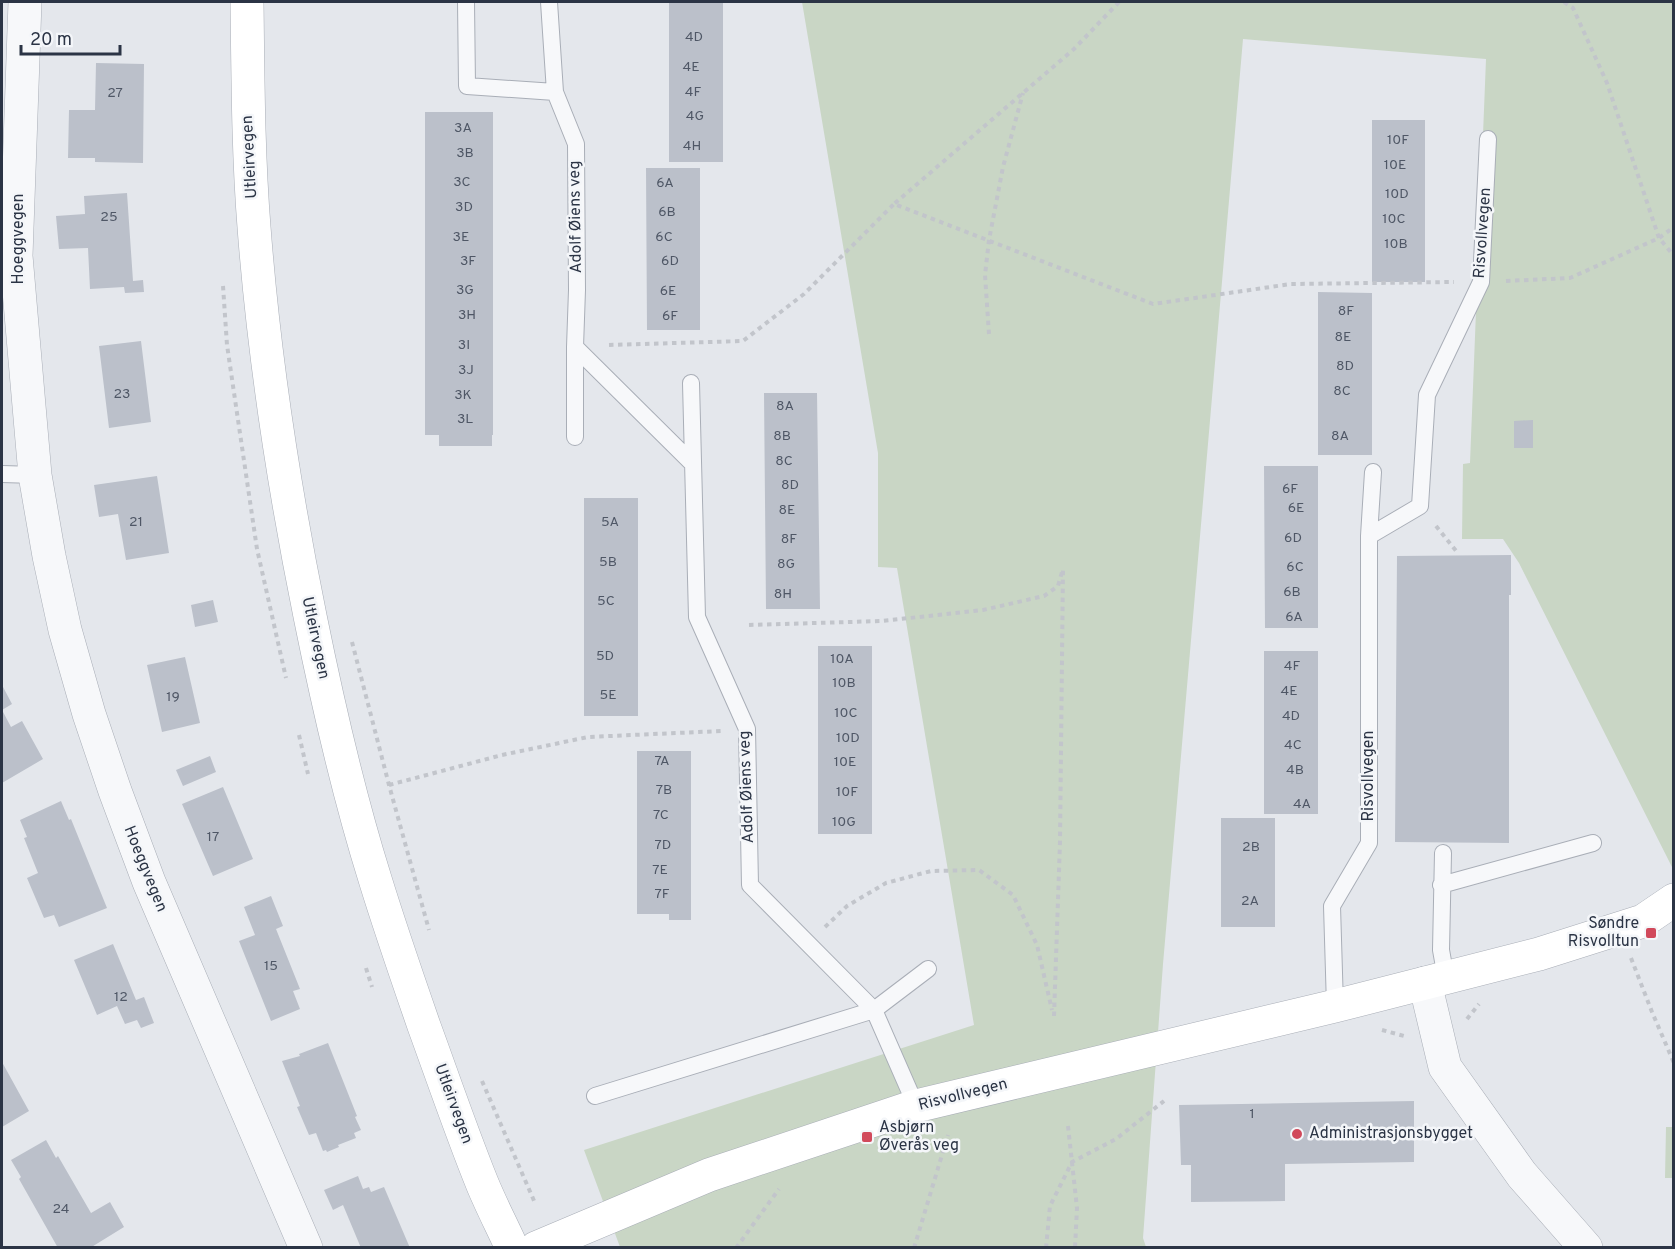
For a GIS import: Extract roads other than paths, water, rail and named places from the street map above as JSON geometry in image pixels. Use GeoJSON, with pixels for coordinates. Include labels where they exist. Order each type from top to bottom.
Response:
{"type":"FeatureCollection","features":[{"type":"Feature","properties":{"kind":"main road","name":"Utleirvegen"},"geometry":{"type":"LineString","coordinates":[[247,2],[248,124],[262,315],[274,414],[299,561],[322,676],[347,780],[374,877],[405,971],[483,1184],[512,1248]]}},
{"type":"Feature","properties":{"kind":"main road","name":"Risvollvegen"},"geometry":{"type":"LineString","coordinates":[[536,1248],[709,1175],[916,1106],[1335,1006],[1539,954],[1643,921],[1674,900]]}},
{"type":"Feature","properties":{"kind":"street","name":"Hoeggvegen"},"geometry":{"type":"LineString","coordinates":[[25,2],[16,256],[35,475],[65,630],[81,689],[115,791],[149,882],[306,1248]]}},
{"type":"Feature","properties":{"kind":"street"},"geometry":{"type":"LineString","coordinates":[[1435,980],[1445,1067],[1522,1175],[1586,1248]]}},
{"type":"Feature","properties":{"kind":"lane"},"geometry":{"type":"LineString","coordinates":[[466,2],[467,86],[555,92]]}},
{"type":"Feature","properties":{"kind":"lane","name":"Adolf Øiens veg"},"geometry":{"type":"LineString","coordinates":[[549,2],[555,92],[576,144],[575,437]]}},
{"type":"Feature","properties":{"kind":"lane","name":"Risvollvegen"},"geometry":{"type":"LineString","coordinates":[[1369,536],[1420,506],[1427,395],[1481,282],[1488,139]]}},
{"type":"Feature","properties":{"kind":"lane"},"geometry":{"type":"LineString","coordinates":[[575,346],[693,464]]}},
{"type":"Feature","properties":{"kind":"lane","name":"Adolf Øiens veg"},"geometry":{"type":"LineString","coordinates":[[691,383],[697,617],[747,729],[750,885],[874,1010],[916,1106]]}},
{"type":"Feature","properties":{"kind":"lane","name":"Risvollvegen"},"geometry":{"type":"LineString","coordinates":[[1335,1006],[1332,906],[1369,843],[1369,536],[1373,472]]}},
{"type":"Feature","properties":{"kind":"lane"},"geometry":{"type":"LineString","coordinates":[[2,474],[35,475]]}},
{"type":"Feature","properties":{"kind":"lane"},"geometry":{"type":"LineString","coordinates":[[1441,885],[1593,843]]}},
{"type":"Feature","properties":{"kind":"lane"},"geometry":{"type":"LineString","coordinates":[[1435,980],[1441,950],[1443,852]]}},
{"type":"Feature","properties":{"kind":"lane"},"geometry":{"type":"LineString","coordinates":[[595,1096],[874,1010],[928,969]]}},
{"type":"Feature","properties":{"kind":"place","name":"Søndre Risvolltun"},"geometry":{"type":"Point","coordinates":[1651,933]}},
{"type":"Feature","properties":{"kind":"place","name":"Administrasjonsbygget"},"geometry":{"type":"Point","coordinates":[1297,1134]}},
{"type":"Feature","properties":{"kind":"place","name":"Asbjørn Øverås veg"},"geometry":{"type":"Point","coordinates":[867,1137]}}]}
